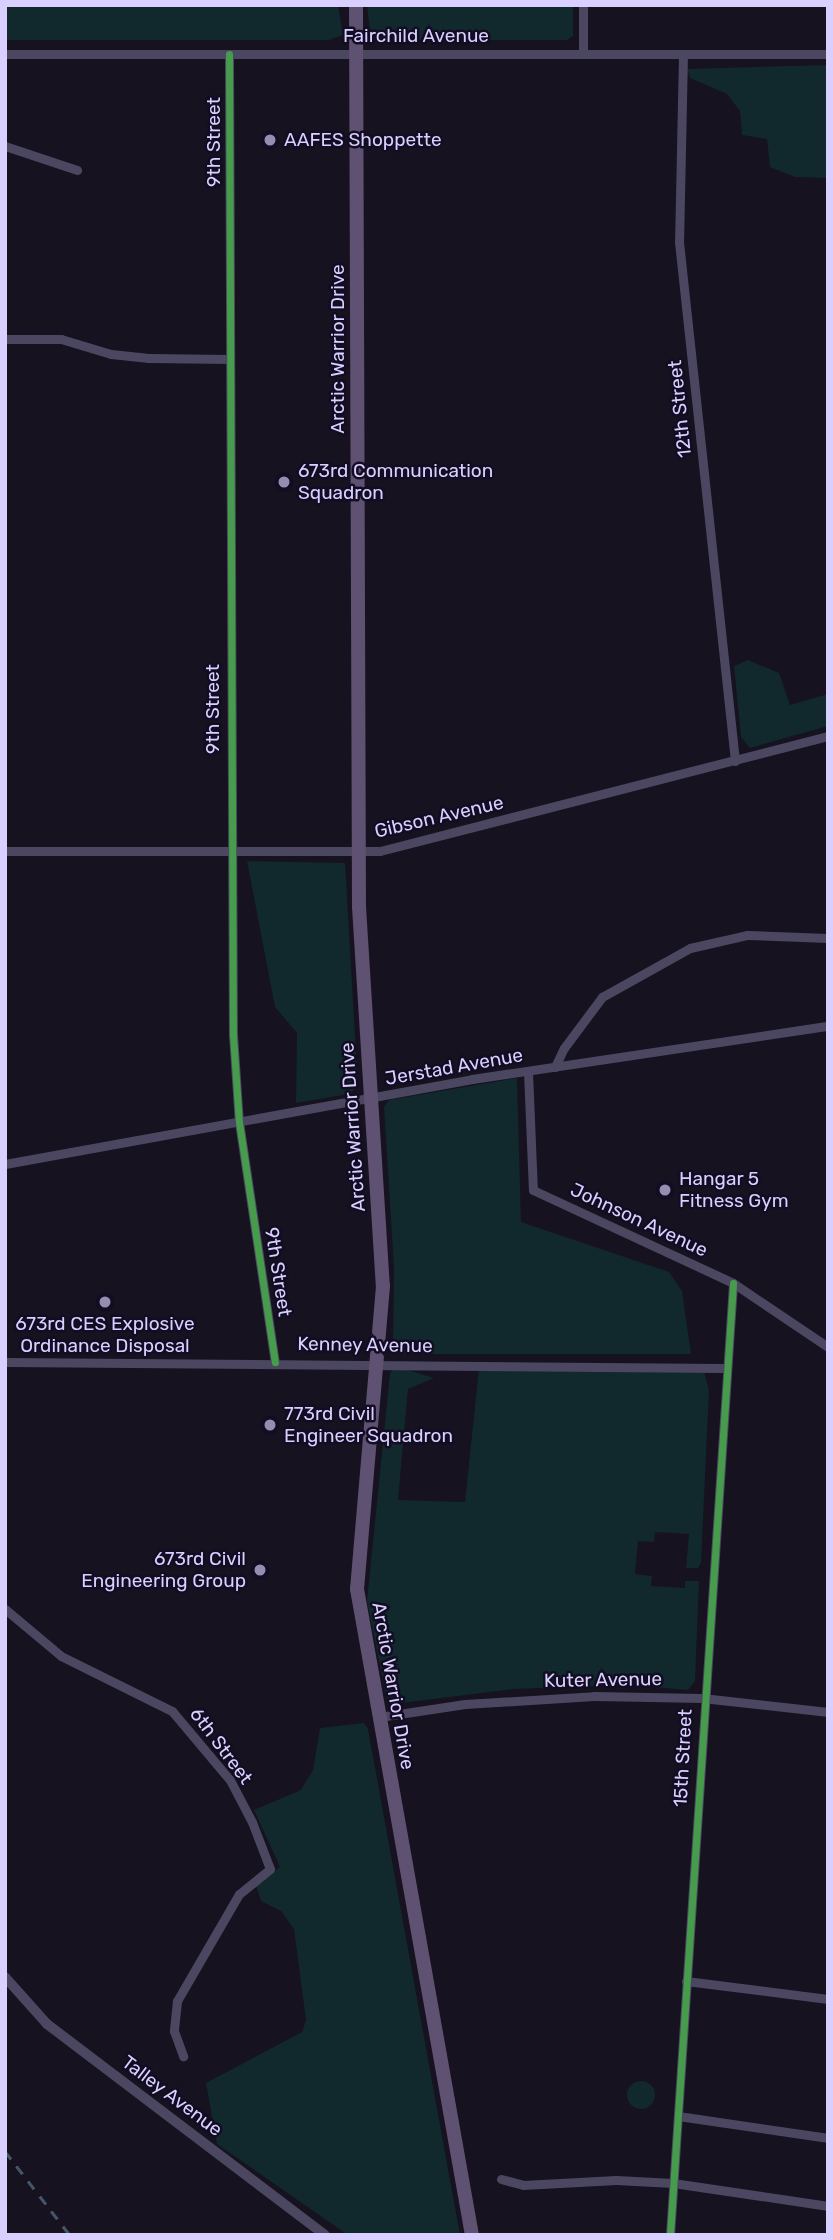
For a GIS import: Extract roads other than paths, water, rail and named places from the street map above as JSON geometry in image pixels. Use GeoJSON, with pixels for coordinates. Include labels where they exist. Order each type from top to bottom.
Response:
{"type":"FeatureCollection","features":[{"type":"Feature","properties":{"kind":"main road","name":"Arctic Warrior Drive"},"geometry":{"type":"LineString","coordinates":[[356,5],[359,850],[369,1102],[383,1286],[379,1362],[357,1589],[472,2235]]}},
{"type":"Feature","properties":{"kind":"street"},"geometry":{"type":"LineString","coordinates":[[583,5],[583,52]]}},
{"type":"Feature","properties":{"kind":"street","name":"Fairchild Avenue"},"geometry":{"type":"LineString","coordinates":[[5,54],[828,54]]}},
{"type":"Feature","properties":{"kind":"street","name":"9th Street"},"geometry":{"type":"LineString","coordinates":[[229,54],[229,850],[239,1122],[275,1362]]}},
{"type":"Feature","properties":{"kind":"street","name":"12th Street"},"geometry":{"type":"LineString","coordinates":[[683,54],[679,242],[735,761]]}},
{"type":"Feature","properties":{"kind":"street"},"geometry":{"type":"LineString","coordinates":[[5,146],[77,170]]}},
{"type":"Feature","properties":{"kind":"street"},"geometry":{"type":"LineString","coordinates":[[5,339],[61,339],[111,354],[149,358],[229,359]]}},
{"type":"Feature","properties":{"kind":"street","name":"Gibson Avenue"},"geometry":{"type":"LineString","coordinates":[[5,851],[402,848],[828,736]]}},
{"type":"Feature","properties":{"kind":"street"},"geometry":{"type":"LineString","coordinates":[[555,1067],[564,1048],[602,998],[690,948],[747,934],[828,938]]}},
{"type":"Feature","properties":{"kind":"street","name":"Jerstad Avenue"},"geometry":{"type":"LineString","coordinates":[[5,1164],[239,1122],[369,1102],[555,1067],[828,1026]]}},
{"type":"Feature","properties":{"kind":"street","name":"Johnson Avenue"},"geometry":{"type":"LineString","coordinates":[[528,1072],[533,1190],[733,1283],[828,1347]]}},
{"type":"Feature","properties":{"kind":"street","name":"15th Street"},"geometry":{"type":"LineString","coordinates":[[670,2235],[702,1698],[724,1368],[733,1283]]}},
{"type":"Feature","properties":{"kind":"street","name":"Kenney Avenue"},"geometry":{"type":"LineString","coordinates":[[5,1362],[379,1362],[724,1368]]}},
{"type":"Feature","properties":{"kind":"street","name":"6th Street"},"geometry":{"type":"LineString","coordinates":[[5,1609],[70,1661],[172,1712],[230,1780],[270,1869],[239,1894],[177,2001],[174,2031],[183,2056]]}},
{"type":"Feature","properties":{"kind":"street","name":"Kuter Avenue"},"geometry":{"type":"LineString","coordinates":[[379,1717],[542,1698],[702,1698],[828,1712]]}},
{"type":"Feature","properties":{"kind":"street","name":"Talley Avenue"},"geometry":{"type":"LineString","coordinates":[[5,1977],[47,2024],[325,2235]]}},
{"type":"Feature","properties":{"kind":"street"},"geometry":{"type":"LineString","coordinates":[[686,1981],[828,1999]]}},
{"type":"Feature","properties":{"kind":"street"},"geometry":{"type":"LineString","coordinates":[[678,2116],[828,2138]]}},
{"type":"Feature","properties":{"kind":"street"},"geometry":{"type":"LineString","coordinates":[[501,2179],[523,2185],[616,2180],[673,2183],[828,2206]]}},
{"type":"Feature","properties":{"kind":"railway"},"geometry":{"type":"LineString","coordinates":[[5,2151],[70,2235]]}},
{"type":"Feature","properties":{"kind":"place","name":"AAFES Shoppette"},"geometry":{"type":"Point","coordinates":[270,140]}},
{"type":"Feature","properties":{"kind":"place","name":"673rd Communication Squadron"},"geometry":{"type":"Point","coordinates":[284,482]}},
{"type":"Feature","properties":{"kind":"place","name":"Hangar 5 Fitness Gym"},"geometry":{"type":"Point","coordinates":[665,1190]}},
{"type":"Feature","properties":{"kind":"place","name":"673rd CES Explosive Ordinance Disposal"},"geometry":{"type":"Point","coordinates":[105,1302]}},
{"type":"Feature","properties":{"kind":"place","name":"773rd Civil Engineer Squadron"},"geometry":{"type":"Point","coordinates":[270,1425]}},
{"type":"Feature","properties":{"kind":"place","name":"673rd Civil Engineering Group"},"geometry":{"type":"Point","coordinates":[260,1570]}}]}
